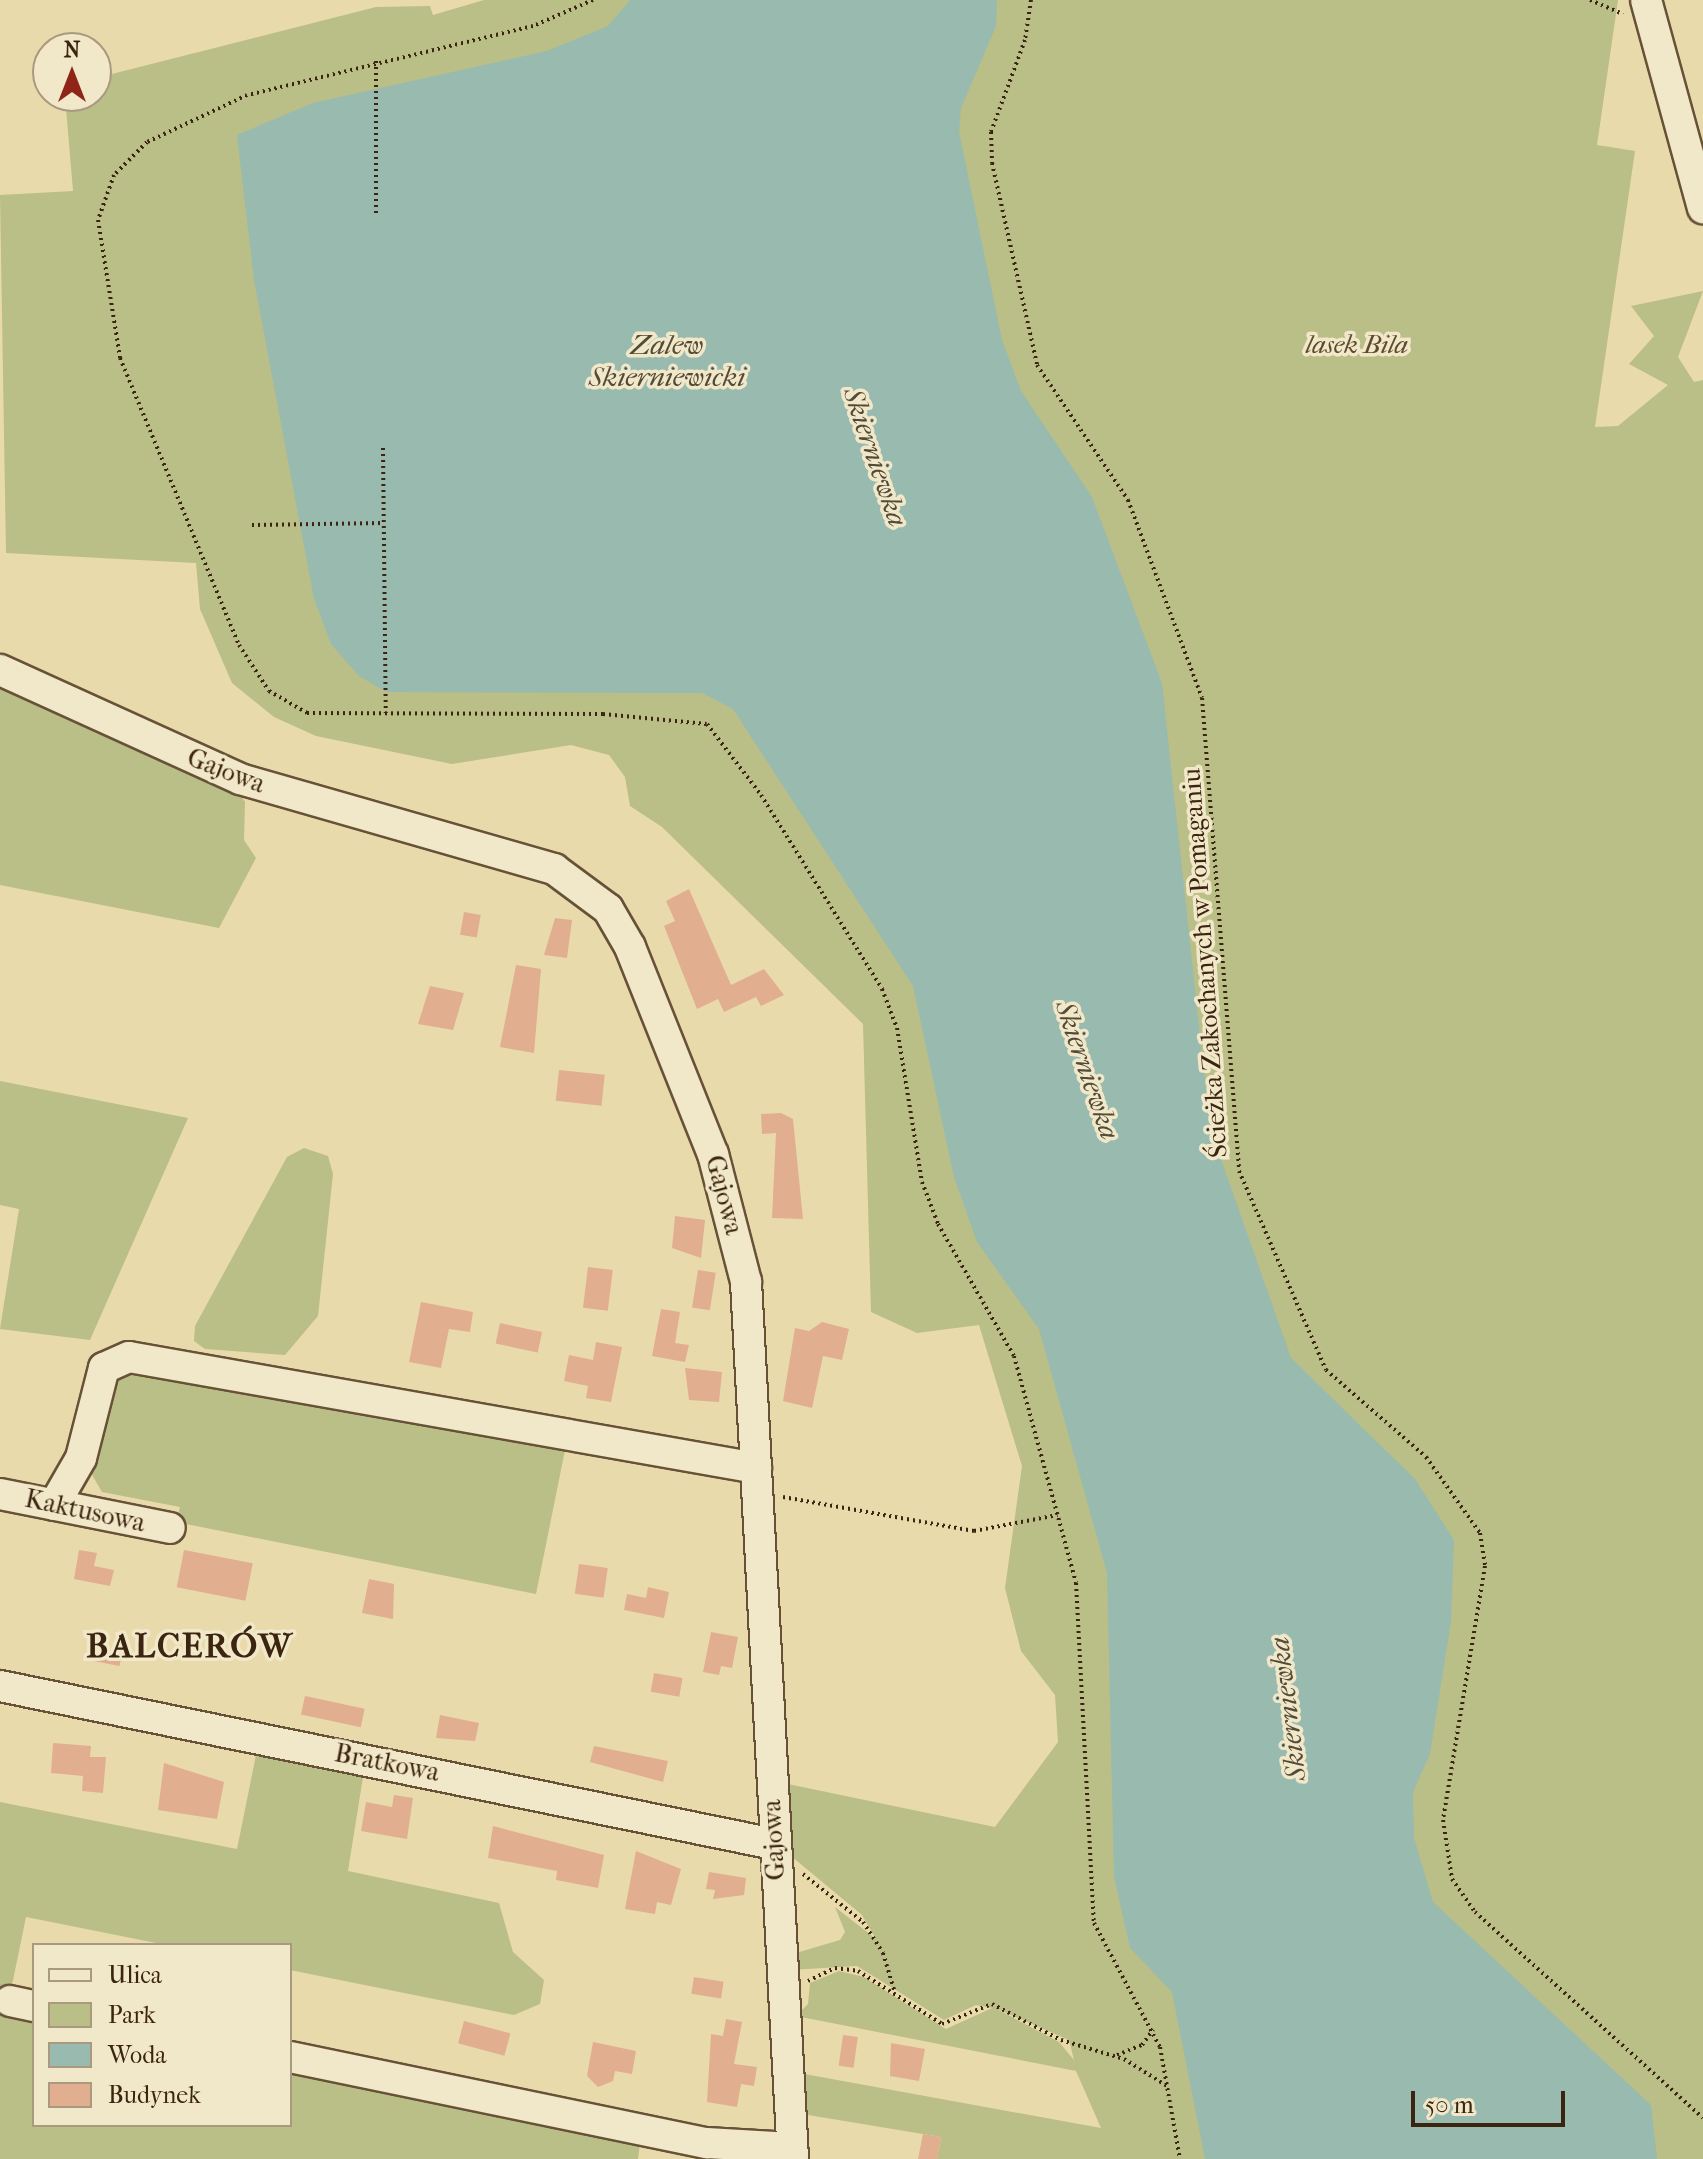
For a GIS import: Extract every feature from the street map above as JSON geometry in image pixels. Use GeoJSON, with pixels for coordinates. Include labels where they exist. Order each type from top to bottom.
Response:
{"type":"FeatureCollection","features":[{"type":"Feature","properties":{"kind":"street"},"geometry":{"type":"LineString","coordinates":[[1648,6],[1703,208]]}},
{"type":"Feature","properties":{"kind":"street","name":"Gajowa"},"geometry":{"type":"LineString","coordinates":[[0,670],[240,779],[554,869],[608,909],[651,989],[731,1215],[746,1282],[792,2153]]}},
{"type":"Feature","properties":{"kind":"street"},"geometry":{"type":"LineString","coordinates":[[54,1505],[81,1458],[104,1368],[129,1357],[757,1479]]}},
{"type":"Feature","properties":{"kind":"street","name":"Kaktusowa"},"geometry":{"type":"LineString","coordinates":[[0,1494],[170,1528]]}},
{"type":"Feature","properties":{"kind":"street","name":"Bratkowa"},"geometry":{"type":"LineString","coordinates":[[0,1686],[774,1844]]}},
{"type":"Feature","properties":{"kind":"street"},"geometry":{"type":"LineString","coordinates":[[292,2057],[707,2143],[792,2153]]}},
{"type":"Feature","properties":{"kind":"path"},"geometry":{"type":"LineString","coordinates":[[593,0],[533,26],[376,61],[247,95],[161,132],[114,175],[98,230],[125,376],[249,664],[269,691],[296,709],[386,714],[629,715],[695,721],[722,738],[889,1002],[922,1182],[938,1224],[1014,1356],[1079,1594],[1094,1923],[1153,2030],[1180,2159]]}},
{"type":"Feature","properties":{"kind":"path","name":"Ścieżka Zakochanych w Pomaganiu"},"geometry":{"type":"LineString","coordinates":[[1031,0],[1025,40],[993,125],[992,163],[1037,365],[1128,500],[1202,698],[1239,1171],[1326,1370],[1426,1457],[1472,1516],[1484,1551],[1444,1810],[1452,1879],[1475,1912],[1703,2118]]}},
{"type":"Feature","properties":{"kind":"path"},"geometry":{"type":"LineString","coordinates":[[1590,0],[1625,15],[1648,6]]}},
{"type":"Feature","properties":{"kind":"path"},"geometry":{"type":"LineString","coordinates":[[376,61],[376,213]]}},
{"type":"Feature","properties":{"kind":"path"},"geometry":{"type":"LineString","coordinates":[[383,448],[386,714]]}},
{"type":"Feature","properties":{"kind":"path"},"geometry":{"type":"LineString","coordinates":[[252,525],[384,523]]}},
{"type":"Feature","properties":{"kind":"path"},"geometry":{"type":"LineString","coordinates":[[757,1479],[974,1531],[1057,1515]]}},
{"type":"Feature","properties":{"kind":"path"},"geometry":{"type":"LineString","coordinates":[[774,1844],[863,1922],[883,1953],[895,1993]]}},
{"type":"Feature","properties":{"kind":"path"},"geometry":{"type":"LineString","coordinates":[[783,1998],[835,1968],[858,1971],[942,2024],[992,2004],[1044,2030],[1114,2055],[1167,2086]]}},
{"type":"Feature","properties":{"kind":"path"},"geometry":{"type":"LineString","coordinates":[[1114,2055],[1142,2045],[1153,2030]]}},
{"type":"Feature","properties":{"kind":"green space","name":"lasek Bila"},"geometry":{"type":"Polygon","coordinates":[[[484,0],[1618,0],[1597,145],[1635,151],[1595,427],[1618,426],[1668,385],[1629,364],[1654,336],[1631,306],[1703,291],[1678,357],[1694,382],[1703,380],[1703,2159],[937,2159],[941,2137],[802,2114],[799,2073],[1101,2128],[1076,2071],[796,2016],[808,2004],[810,1983],[839,1971],[864,1977],[946,2029],[992,2008],[976,2005],[944,2020],[857,1966],[790,1970],[789,1955],[840,1940],[845,1932],[835,1907],[876,1939],[862,1915],[791,1856],[783,1783],[995,1827],[1058,1742],[1055,1695],[1021,1651],[1005,1588],[1022,1466],[979,1325],[917,1333],[871,1312],[863,1024],[662,827],[630,806],[625,777],[609,755],[571,745],[452,764],[316,736],[274,717],[232,683],[200,609],[196,563],[6,553],[0,195],[73,191],[66,112],[112,112],[112,74],[376,7],[430,6],[433,15],[484,0]],[[995,2008],[1059,2042],[1074,2060],[1069,2040],[995,2008]]]}},
{"type":"Feature","properties":{"kind":"green space"},"geometry":{"type":"Polygon","coordinates":[[[0,683],[235,786],[245,802],[244,840],[256,858],[219,928],[0,885],[0,683]]]}},
{"type":"Feature","properties":{"kind":"green space"},"geometry":{"type":"Polygon","coordinates":[[[0,1081],[188,1118],[90,1340],[0,1329],[19,1209],[0,1205],[0,1081]]]}},
{"type":"Feature","properties":{"kind":"green space"},"geometry":{"type":"Polygon","coordinates":[[[304,1148],[328,1156],[333,1174],[318,1316],[285,1355],[205,1349],[194,1341],[195,1326],[287,1157],[304,1148]]]}},
{"type":"Feature","properties":{"kind":"green space"},"geometry":{"type":"Polygon","coordinates":[[[128,1365],[565,1450],[536,1594],[176,1522],[180,1507],[102,1492],[91,1473],[109,1377],[128,1365]]]}},
{"type":"Feature","properties":{"kind":"green space"},"geometry":{"type":"Polygon","coordinates":[[[256,1755],[363,1777],[348,1871],[499,1903],[513,1952],[544,1980],[540,2004],[514,2015],[292,1970],[292,1943],[156,1943],[26,1917],[11,1990],[0,1995],[0,1802],[237,1849],[256,1755]]]}},
{"type":"Feature","properties":{"kind":"green space"},"geometry":{"type":"Polygon","coordinates":[[[0,2002],[32,2010],[32,2127],[292,2127],[292,2063],[771,2159],[715,2159],[640,2144],[638,2159],[0,2159],[0,2002]]]}},
{"type":"Feature","properties":{"kind":"water","name":"Zalew Skierniewicki"},"geometry":{"type":"Polygon","coordinates":[[[630,0],[997,0],[996,26],[961,108],[959,132],[1002,340],[1021,391],[1092,497],[1162,683],[1210,1128],[1291,1358],[1415,1479],[1454,1540],[1451,1621],[1430,1754],[1413,1792],[1414,1838],[1433,1902],[1651,2105],[1657,2159],[1205,2159],[1172,1992],[1130,1948],[1114,1876],[1107,1573],[1039,1329],[977,1242],[954,1177],[913,986],[733,709],[702,693],[387,692],[359,676],[331,644],[314,599],[254,280],[237,135],[313,103],[547,51],[608,26],[630,0]]]}},
{"type":"Feature","properties":{"kind":"building"},"geometry":{"type":"Polygon","coordinates":[[[689,889],[731,985],[764,969],[784,995],[761,1006],[756,997],[724,1012],[718,999],[697,1009],[664,926],[675,921],[666,901],[689,889]]]}},
{"type":"Feature","properties":{"kind":"building"},"geometry":{"type":"Polygon","coordinates":[[[464,912],[481,915],[477,938],[460,935],[464,912]]]}},
{"type":"Feature","properties":{"kind":"building"},"geometry":{"type":"Polygon","coordinates":[[[555,918],[572,920],[567,958],[544,955],[555,918]]]}},
{"type":"Feature","properties":{"kind":"building"},"geometry":{"type":"Polygon","coordinates":[[[516,965],[541,969],[534,1053],[500,1047],[516,965]]]}},
{"type":"Feature","properties":{"kind":"building"},"geometry":{"type":"Polygon","coordinates":[[[430,986],[464,993],[453,1030],[418,1024],[430,986]]]}},
{"type":"Feature","properties":{"kind":"building"},"geometry":{"type":"Polygon","coordinates":[[[559,1070],[605,1075],[602,1106],[556,1101],[559,1070]]]}},
{"type":"Feature","properties":{"kind":"building"},"geometry":{"type":"Polygon","coordinates":[[[781,1113],[793,1119],[803,1219],[772,1218],[776,1133],[762,1134],[761,1114],[781,1113]]]}},
{"type":"Feature","properties":{"kind":"building"},"geometry":{"type":"Polygon","coordinates":[[[675,1216],[705,1220],[701,1258],[672,1248],[675,1216]]]}},
{"type":"Feature","properties":{"kind":"building"},"geometry":{"type":"Polygon","coordinates":[[[588,1267],[613,1270],[608,1311],[583,1308],[588,1267]]]}},
{"type":"Feature","properties":{"kind":"building"},"geometry":{"type":"Polygon","coordinates":[[[698,1270],[716,1273],[710,1310],[692,1308],[698,1270]]]}},
{"type":"Feature","properties":{"kind":"building"},"geometry":{"type":"Polygon","coordinates":[[[421,1302],[473,1312],[470,1332],[449,1329],[441,1368],[409,1362],[421,1302]]]}},
{"type":"Feature","properties":{"kind":"building"},"geometry":{"type":"Polygon","coordinates":[[[661,1309],[680,1312],[675,1343],[689,1345],[685,1362],[652,1356],[661,1309]]]}},
{"type":"Feature","properties":{"kind":"building"},"geometry":{"type":"Polygon","coordinates":[[[822,1322],[849,1329],[842,1360],[823,1356],[812,1408],[783,1401],[795,1328],[809,1331],[822,1322]]]}},
{"type":"Feature","properties":{"kind":"building"},"geometry":{"type":"Polygon","coordinates":[[[500,1323],[542,1332],[538,1352],[496,1344],[500,1323]]]}},
{"type":"Feature","properties":{"kind":"building"},"geometry":{"type":"Polygon","coordinates":[[[596,1342],[622,1347],[611,1402],[586,1398],[588,1386],[564,1381],[569,1355],[593,1360],[596,1342]]]}},
{"type":"Feature","properties":{"kind":"building"},"geometry":{"type":"Polygon","coordinates":[[[685,1368],[722,1372],[719,1402],[689,1400],[685,1368]]]}},
{"type":"Feature","properties":{"kind":"building"},"geometry":{"type":"Polygon","coordinates":[[[79,1550],[97,1553],[94,1566],[114,1570],[110,1586],[74,1579],[79,1550]]]}},
{"type":"Feature","properties":{"kind":"building"},"geometry":{"type":"Polygon","coordinates":[[[184,1550],[253,1563],[245,1601],[177,1587],[184,1550]]]}},
{"type":"Feature","properties":{"kind":"building"},"geometry":{"type":"Polygon","coordinates":[[[579,1564],[608,1568],[604,1598],[575,1594],[579,1564]]]}},
{"type":"Feature","properties":{"kind":"building"},"geometry":{"type":"Polygon","coordinates":[[[369,1579],[394,1584],[393,1619],[362,1613],[369,1579]]]}},
{"type":"Feature","properties":{"kind":"building"},"geometry":{"type":"Polygon","coordinates":[[[648,1587],[669,1592],[664,1618],[624,1610],[627,1594],[646,1598],[648,1587]]]}},
{"type":"Feature","properties":{"kind":"building"},"geometry":{"type":"Polygon","coordinates":[[[711,1632],[738,1637],[732,1668],[721,1666],[719,1675],[703,1672],[711,1632]]]}},
{"type":"Feature","properties":{"kind":"building"},"geometry":{"type":"Polygon","coordinates":[[[90,1645],[122,1651],[120,1666],[87,1660],[90,1645]]]}},
{"type":"Feature","properties":{"kind":"building"},"geometry":{"type":"Polygon","coordinates":[[[654,1673],[683,1678],[679,1697],[651,1692],[654,1673]]]}},
{"type":"Feature","properties":{"kind":"building"},"geometry":{"type":"Polygon","coordinates":[[[305,1696],[365,1709],[361,1727],[301,1715],[305,1696]]]}},
{"type":"Feature","properties":{"kind":"building"},"geometry":{"type":"Polygon","coordinates":[[[440,1715],[479,1723],[475,1741],[436,1738],[440,1715]]]}},
{"type":"Feature","properties":{"kind":"building"},"geometry":{"type":"Polygon","coordinates":[[[53,1743],[91,1746],[90,1757],[106,1757],[103,1793],[82,1791],[83,1776],[51,1773],[53,1743]]]}},
{"type":"Feature","properties":{"kind":"building"},"geometry":{"type":"Polygon","coordinates":[[[594,1746],[668,1761],[663,1782],[590,1762],[594,1746]]]}},
{"type":"Feature","properties":{"kind":"building"},"geometry":{"type":"Polygon","coordinates":[[[164,1763],[224,1782],[217,1819],[158,1810],[164,1763]]]}},
{"type":"Feature","properties":{"kind":"building"},"geometry":{"type":"Polygon","coordinates":[[[394,1795],[413,1798],[407,1839],[361,1831],[366,1802],[392,1807],[394,1795]]]}},
{"type":"Feature","properties":{"kind":"building"},"geometry":{"type":"Polygon","coordinates":[[[493,1826],[604,1855],[598,1888],[556,1880],[557,1871],[488,1858],[493,1826]]]}},
{"type":"Feature","properties":{"kind":"building"},"geometry":{"type":"Polygon","coordinates":[[[636,1851],[681,1869],[671,1905],[657,1902],[655,1914],[625,1909],[636,1851]]]}},
{"type":"Feature","properties":{"kind":"building"},"geometry":{"type":"Polygon","coordinates":[[[709,1872],[746,1878],[744,1895],[713,1899],[715,1890],[706,1889],[709,1872]]]}},
{"type":"Feature","properties":{"kind":"building"},"geometry":{"type":"Polygon","coordinates":[[[694,1977],[724,1982],[721,1998],[691,1994],[694,1977]]]}},
{"type":"Feature","properties":{"kind":"building"},"geometry":{"type":"Polygon","coordinates":[[[726,2019],[742,2022],[734,2064],[757,2067],[754,2086],[741,2084],[737,2107],[707,2102],[711,2034],[723,2036],[726,2019]]]}},
{"type":"Feature","properties":{"kind":"building"},"geometry":{"type":"Polygon","coordinates":[[[464,2021],[510,2033],[504,2056],[458,2043],[464,2021]]]}},
{"type":"Feature","properties":{"kind":"building"},"geometry":{"type":"Polygon","coordinates":[[[843,2035],[858,2037],[854,2068],[839,2066],[843,2035]]]}},
{"type":"Feature","properties":{"kind":"building"},"geometry":{"type":"Polygon","coordinates":[[[593,2042],[636,2051],[632,2074],[615,2071],[613,2081],[598,2087],[587,2076],[593,2042]]]}},
{"type":"Feature","properties":{"kind":"building"},"geometry":{"type":"Polygon","coordinates":[[[891,2043],[925,2049],[919,2081],[890,2076],[891,2043]]]}},
{"type":"Feature","properties":{"kind":"building"},"geometry":{"type":"Polygon","coordinates":[[[923,2134],[941,2137],[937,2159],[918,2159],[923,2134]]]}},
{"type":"Feature","properties":{"kind":"district","name":"BALCERÓW"},"geometry":{"type":"Point","coordinates":[190,1647]}},
{"type":"Feature","properties":{"kind":"water label","name":"Skierniewka"},"geometry":{"type":"Point","coordinates":[875,457]}},
{"type":"Feature","properties":{"kind":"water label","name":"Skierniewka"},"geometry":{"type":"Point","coordinates":[1087,1070]}},
{"type":"Feature","properties":{"kind":"water label","name":"Skierniewka"},"geometry":{"type":"Point","coordinates":[1288,1709]}}]}
